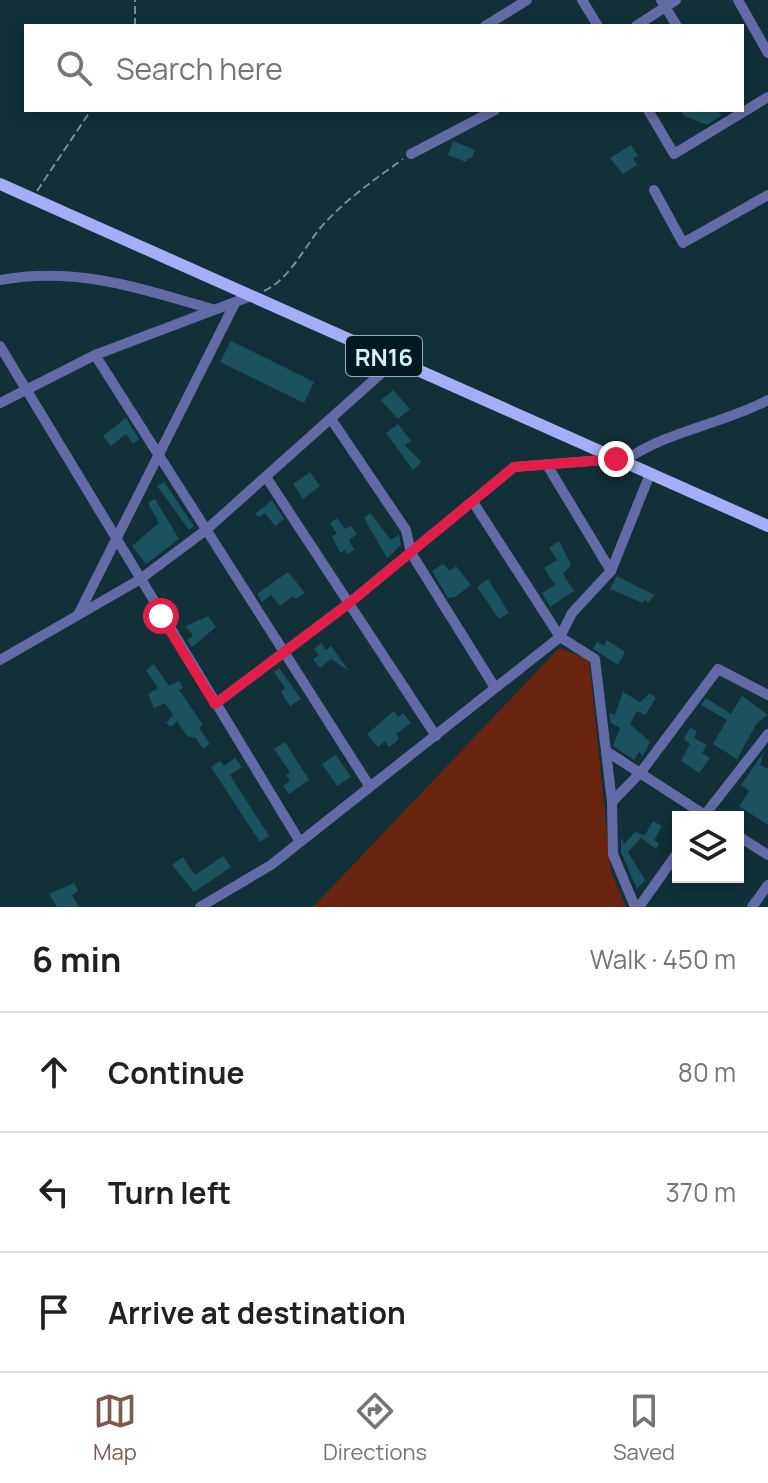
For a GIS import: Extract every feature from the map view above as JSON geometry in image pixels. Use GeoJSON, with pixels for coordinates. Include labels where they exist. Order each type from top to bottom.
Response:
{"type":"FeatureCollection","features":[{"type":"Feature","properties":{"kind":"main road","name":"RN16"},"geometry":{"type":"LineString","coordinates":[[0,184],[768,526]]}},
{"type":"Feature","properties":{"kind":"street"},"geometry":{"type":"LineString","coordinates":[[488,24],[527,0]]}},
{"type":"Feature","properties":{"kind":"street"},"geometry":{"type":"LineString","coordinates":[[582,0],[597,24]]}},
{"type":"Feature","properties":{"kind":"street"},"geometry":{"type":"LineString","coordinates":[[638,24],[663,3],[676,0]]}},
{"type":"Feature","properties":{"kind":"street"},"geometry":{"type":"LineString","coordinates":[[738,0],[768,53]]}},
{"type":"Feature","properties":{"kind":"street"},"geometry":{"type":"LineString","coordinates":[[663,3],[676,24]]}},
{"type":"Feature","properties":{"kind":"street"},"geometry":{"type":"LineString","coordinates":[[744,108],[768,97]]}},
{"type":"Feature","properties":{"kind":"street"},"geometry":{"type":"LineString","coordinates":[[411,154],[491,112]]}},
{"type":"Feature","properties":{"kind":"street"},"geometry":{"type":"LineString","coordinates":[[649,112],[674,154],[729,115]]}},
{"type":"Feature","properties":{"kind":"street"},"geometry":{"type":"LineString","coordinates":[[654,190],[683,243],[768,195]]}},
{"type":"Feature","properties":{"kind":"street"},"geometry":{"type":"LineString","coordinates":[[0,280],[29,275],[102,277],[212,309]]}},
{"type":"Feature","properties":{"kind":"street"},"geometry":{"type":"LineString","coordinates":[[0,403],[95,355],[251,296]]}},
{"type":"Feature","properties":{"kind":"street"},"geometry":{"type":"LineString","coordinates":[[78,615],[235,303]]}},
{"type":"Feature","properties":{"kind":"street"},"geometry":{"type":"LineString","coordinates":[[0,346],[115,542],[300,842]]}},
{"type":"Feature","properties":{"kind":"street"},"geometry":{"type":"LineString","coordinates":[[95,355],[370,787]]}},
{"type":"Feature","properties":{"kind":"street"},"geometry":{"type":"LineString","coordinates":[[0,660],[139,580],[206,530],[395,361]]}},
{"type":"Feature","properties":{"kind":"street"},"geometry":{"type":"LineString","coordinates":[[215,704],[348,604],[514,467],[619,461],[645,446],[738,416],[768,400]]}},
{"type":"Feature","properties":{"kind":"street"},"geometry":{"type":"LineString","coordinates":[[331,419],[406,530],[411,553],[494,686]]}},
{"type":"Feature","properties":{"kind":"street"},"geometry":{"type":"LineString","coordinates":[[547,465],[611,571]]}},
{"type":"Feature","properties":{"kind":"street"},"geometry":{"type":"LineString","coordinates":[[200,907],[271,865],[436,736],[494,686],[560,637],[572,613],[611,571],[650,474]]}},
{"type":"Feature","properties":{"kind":"street"},"geometry":{"type":"LineString","coordinates":[[266,477],[436,736]]}},
{"type":"Feature","properties":{"kind":"street"},"geometry":{"type":"LineString","coordinates":[[473,502],[560,637],[595,659],[612,802],[613,854],[637,907],[672,860]]}},
{"type":"Feature","properties":{"kind":"street"},"geometry":{"type":"LineString","coordinates":[[612,802],[641,772],[718,669],[768,695]]}},
{"type":"Feature","properties":{"kind":"street"},"geometry":{"type":"LineString","coordinates":[[710,811],[768,734]]}},
{"type":"Feature","properties":{"kind":"street"},"geometry":{"type":"LineString","coordinates":[[606,751],[699,811]]}},
{"type":"Feature","properties":{"kind":"street"},"geometry":{"type":"LineString","coordinates":[[744,840],[768,855]]}},
{"type":"Feature","properties":{"kind":"street"},"geometry":{"type":"LineString","coordinates":[[752,907],[768,885]]}},
{"type":"Feature","properties":{"kind":"path"},"geometry":{"type":"LineString","coordinates":[[135,0],[135,24]]}},
{"type":"Feature","properties":{"kind":"path"},"geometry":{"type":"LineString","coordinates":[[32,198],[90,112]]}},
{"type":"Feature","properties":{"kind":"path"},"geometry":{"type":"LineString","coordinates":[[251,296],[270,288],[285,275],[321,227],[352,195],[411,154]]}},
{"type":"Feature","properties":{"kind":"shaded area"},"geometry":{"type":"Polygon","coordinates":[[[559,648],[589,659],[611,872],[626,907],[313,907],[559,648]]]}},
{"type":"Feature","properties":{"kind":"building"},"geometry":{"type":"Polygon","coordinates":[[[681,112],[719,112],[721,116],[707,125],[681,112]]]}},
{"type":"Feature","properties":{"kind":"building"},"geometry":{"type":"Polygon","coordinates":[[[453,141],[475,150],[471,159],[468,158],[466,162],[448,155],[453,141]]]}},
{"type":"Feature","properties":{"kind":"building"},"geometry":{"type":"Polygon","coordinates":[[[631,145],[638,156],[633,158],[637,165],[623,174],[610,158],[631,145]]]}},
{"type":"Feature","properties":{"kind":"building"},"geometry":{"type":"Polygon","coordinates":[[[231,341],[314,382],[304,403],[220,362],[231,341]]]}},
{"type":"Feature","properties":{"kind":"building"},"geometry":{"type":"Polygon","coordinates":[[[393,390],[410,409],[398,419],[381,400],[393,390]]]}},
{"type":"Feature","properties":{"kind":"building"},"geometry":{"type":"Polygon","coordinates":[[[126,418],[139,439],[133,444],[126,434],[111,446],[103,436],[126,418]]]}},
{"type":"Feature","properties":{"kind":"building"},"geometry":{"type":"Polygon","coordinates":[[[398,424],[411,441],[405,445],[421,462],[413,470],[386,433],[398,424]]]}},
{"type":"Feature","properties":{"kind":"building"},"geometry":{"type":"Polygon","coordinates":[[[310,472],[320,486],[303,499],[293,484],[310,472]]]}},
{"type":"Feature","properties":{"kind":"building"},"geometry":{"type":"Polygon","coordinates":[[[164,482],[194,526],[189,530],[157,486],[164,482]]]}},
{"type":"Feature","properties":{"kind":"building"},"geometry":{"type":"Polygon","coordinates":[[[155,499],[179,539],[146,564],[132,546],[159,523],[148,503],[155,499]]]}},
{"type":"Feature","properties":{"kind":"building"},"geometry":{"type":"Polygon","coordinates":[[[272,500],[284,519],[275,526],[265,513],[259,517],[255,514],[272,500]]]}},
{"type":"Feature","properties":{"kind":"building"},"geometry":{"type":"Polygon","coordinates":[[[370,513],[391,540],[399,535],[401,545],[387,558],[364,518],[370,513]]]}},
{"type":"Feature","properties":{"kind":"building"},"geometry":{"type":"Polygon","coordinates":[[[337,518],[345,529],[351,526],[357,534],[349,540],[354,550],[347,554],[345,550],[340,553],[332,536],[337,534],[330,523],[337,518]]]}},
{"type":"Feature","properties":{"kind":"building"},"geometry":{"type":"Polygon","coordinates":[[[559,541],[571,565],[563,574],[574,591],[550,607],[542,593],[555,585],[544,568],[557,560],[549,548],[559,541]]]}},
{"type":"Feature","properties":{"kind":"building"},"geometry":{"type":"Polygon","coordinates":[[[443,564],[450,571],[456,566],[471,585],[455,597],[448,598],[432,571],[443,564]]]}},
{"type":"Feature","properties":{"kind":"building"},"geometry":{"type":"Polygon","coordinates":[[[288,572],[305,593],[294,599],[293,596],[280,606],[271,595],[262,602],[257,594],[288,572]]]}},
{"type":"Feature","properties":{"kind":"building"},"geometry":{"type":"Polygon","coordinates":[[[617,576],[654,595],[649,602],[644,600],[643,603],[610,589],[617,576]]]}},
{"type":"Feature","properties":{"kind":"building"},"geometry":{"type":"Polygon","coordinates":[[[488,579],[509,613],[499,619],[477,587],[488,579]]]}},
{"type":"Feature","properties":{"kind":"building"},"geometry":{"type":"Polygon","coordinates":[[[208,616],[216,627],[192,647],[187,640],[193,636],[186,626],[208,616]]]}},
{"type":"Feature","properties":{"kind":"building"},"geometry":{"type":"Polygon","coordinates":[[[607,640],[625,652],[618,665],[593,649],[597,642],[604,646],[607,640]]]}},
{"type":"Feature","properties":{"kind":"building"},"geometry":{"type":"Polygon","coordinates":[[[321,643],[326,650],[331,646],[349,671],[331,659],[320,668],[313,659],[319,655],[314,649],[321,643]]]}},
{"type":"Feature","properties":{"kind":"building"},"geometry":{"type":"Polygon","coordinates":[[[154,664],[169,686],[179,681],[183,688],[179,690],[203,725],[199,728],[210,744],[203,749],[196,738],[187,736],[177,721],[171,727],[166,723],[173,715],[165,703],[154,708],[148,694],[158,688],[146,670],[154,664]]]}},
{"type":"Feature","properties":{"kind":"building"},"geometry":{"type":"Polygon","coordinates":[[[279,668],[301,699],[290,706],[281,692],[285,688],[274,672],[279,668]]]}},
{"type":"Feature","properties":{"kind":"building"},"geometry":{"type":"Polygon","coordinates":[[[623,692],[640,702],[650,693],[656,698],[645,715],[637,711],[630,724],[650,742],[643,756],[639,752],[634,760],[613,746],[620,728],[611,723],[609,713],[615,715],[623,692]]]}},
{"type":"Feature","properties":{"kind":"building"},"geometry":{"type":"Polygon","coordinates":[[[742,696],[768,715],[757,723],[737,759],[713,744],[727,720],[701,705],[706,698],[731,714],[742,696]]]}},
{"type":"Feature","properties":{"kind":"building"},"geometry":{"type":"Polygon","coordinates":[[[394,711],[398,717],[403,713],[411,723],[396,734],[399,738],[395,743],[389,747],[385,741],[378,747],[367,734],[394,711]]]}},
{"type":"Feature","properties":{"kind":"building"},"geometry":{"type":"Polygon","coordinates":[[[690,728],[697,731],[694,738],[707,745],[702,753],[710,758],[699,773],[681,761],[690,744],[684,739],[690,728]]]}},
{"type":"Feature","properties":{"kind":"building"},"geometry":{"type":"Polygon","coordinates":[[[285,742],[309,780],[289,794],[283,786],[290,781],[286,775],[290,772],[274,749],[285,742]]]}},
{"type":"Feature","properties":{"kind":"building"},"geometry":{"type":"Polygon","coordinates":[[[764,752],[760,765],[768,769],[768,825],[739,806],[749,791],[741,785],[764,752]]]}},
{"type":"Feature","properties":{"kind":"building"},"geometry":{"type":"Polygon","coordinates":[[[336,755],[351,777],[337,786],[322,764],[336,755]]]}},
{"type":"Feature","properties":{"kind":"building"},"geometry":{"type":"Polygon","coordinates":[[[235,758],[242,767],[230,775],[269,836],[260,842],[211,767],[220,761],[224,766],[235,758]]]}},
{"type":"Feature","properties":{"kind":"building"},"geometry":{"type":"Polygon","coordinates":[[[653,821],[662,826],[654,840],[659,844],[656,849],[641,838],[628,852],[645,880],[637,889],[621,852],[621,837],[624,844],[635,832],[645,835],[653,821]]]}},
{"type":"Feature","properties":{"kind":"building"},"geometry":{"type":"Polygon","coordinates":[[[223,856],[231,867],[194,892],[172,865],[183,857],[195,875],[223,856]]]}},
{"type":"Feature","properties":{"kind":"building"},"geometry":{"type":"Polygon","coordinates":[[[74,883],[78,891],[72,895],[79,907],[57,907],[49,894],[74,883]]]}},
{"type":"Feature","properties":{"kind":"route"},"geometry":{"type":"LineString","coordinates":[[161,616],[215,704],[348,604],[514,467],[616,459]]}}]}
